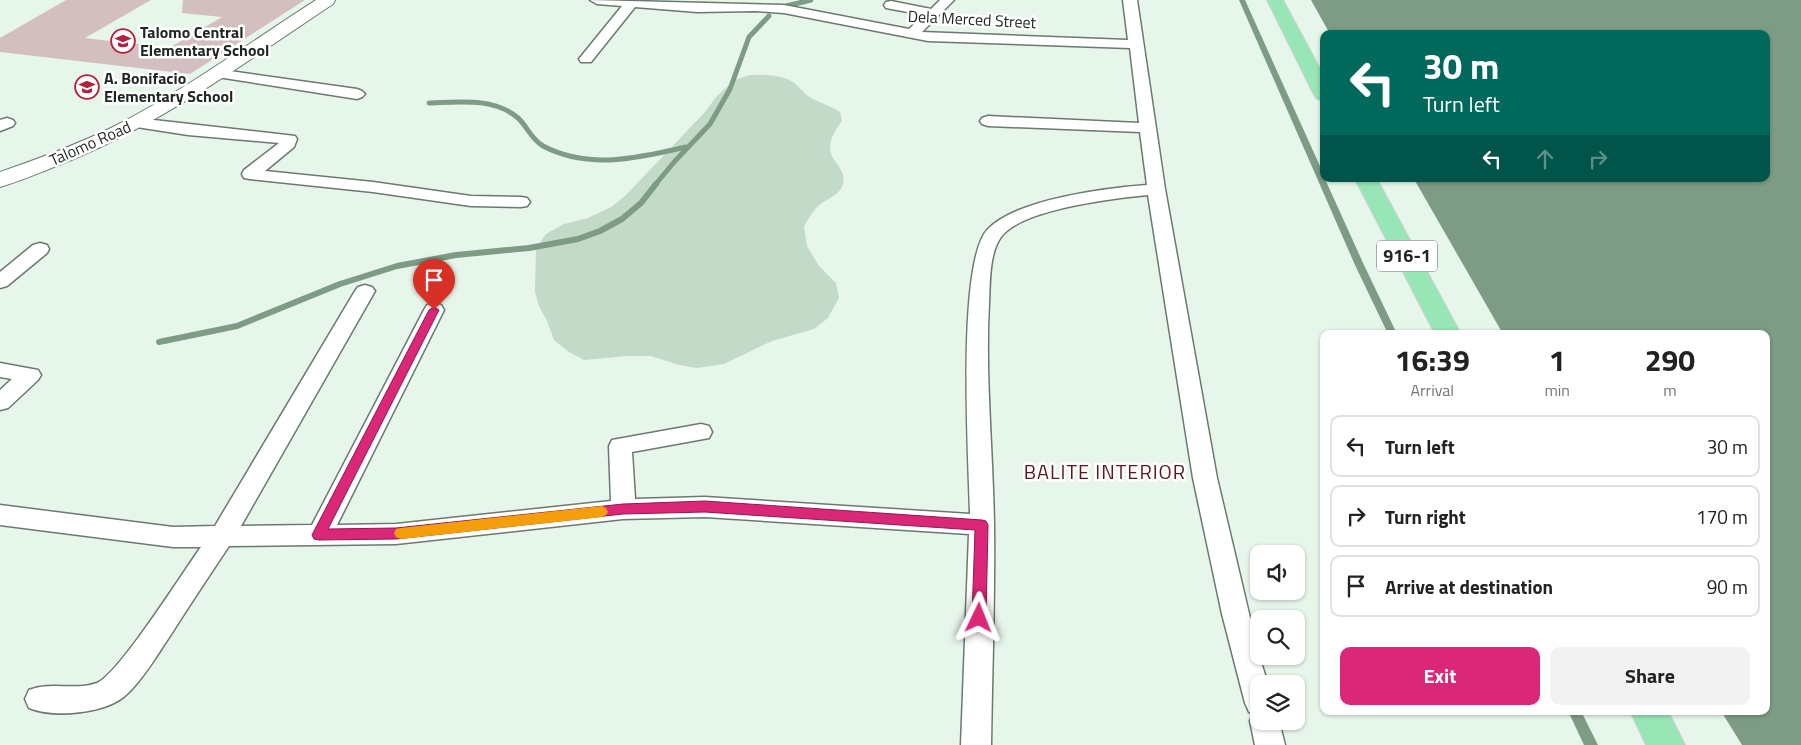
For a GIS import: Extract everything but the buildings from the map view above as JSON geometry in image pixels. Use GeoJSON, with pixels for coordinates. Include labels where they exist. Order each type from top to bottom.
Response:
{"type":"FeatureCollection","features":[{"type":"Feature","properties":{"kind":"main road"},"geometry":{"type":"LineString","coordinates":[[1275,0],[1320,87]]}},
{"type":"Feature","properties":{"kind":"main road","name":"916-1"},"geometry":{"type":"LineString","coordinates":[[1368,182],[1446,330]]}},
{"type":"Feature","properties":{"kind":"main road"},"geometry":{"type":"LineString","coordinates":[[1650,715],[1666,745]]}},
{"type":"Feature","properties":{"kind":"street","name":"Talomo Road"},"geometry":{"type":"LineString","coordinates":[[0,180],[84,148],[136,123],[327,0]]}},
{"type":"Feature","properties":{"kind":"street","name":"Dela Merced Street"},"geometry":{"type":"LineString","coordinates":[[597,0],[697,8],[770,8],[911,35],[943,38],[1137,44]]}},
{"type":"Feature","properties":{"kind":"street"},"geometry":{"type":"LineString","coordinates":[[911,35],[947,0]]}},
{"type":"Feature","properties":{"kind":"street"},"geometry":{"type":"LineString","coordinates":[[1130,0],[1156,189],[1205,478],[1235,614],[1251,675]]}},
{"type":"Feature","properties":{"kind":"street"},"geometry":{"type":"LineString","coordinates":[[869,26],[894,2],[933,13]]}},
{"type":"Feature","properties":{"kind":"street"},"geometry":{"type":"LineString","coordinates":[[586,59],[630,4]]}},
{"type":"Feature","properties":{"kind":"street"},"geometry":{"type":"LineString","coordinates":[[216,73],[357,94]]}},
{"type":"Feature","properties":{"kind":"street"},"geometry":{"type":"LineString","coordinates":[[988,121],[1148,128]]}},
{"type":"Feature","properties":{"kind":"street"},"geometry":{"type":"LineString","coordinates":[[136,123],[289,139],[288,144],[250,174],[373,187],[471,201],[521,202]]}},
{"type":"Feature","properties":{"kind":"street"},"geometry":{"type":"LineString","coordinates":[[976,745],[982,525],[977,314],[985,250],[993,234],[1021,218],[1088,197],[1156,189]]}},
{"type":"Feature","properties":{"kind":"street"},"geometry":{"type":"LineString","coordinates":[[0,282],[40,249]]}},
{"type":"Feature","properties":{"kind":"street"},"geometry":{"type":"LineString","coordinates":[[39,699],[86,699],[96,697],[117,685],[144,651],[222,536],[365,291]]}},
{"type":"Feature","properties":{"kind":"street"},"geometry":{"type":"LineString","coordinates":[[319,535],[434,310]]}},
{"type":"Feature","properties":{"kind":"street"},"geometry":{"type":"LineString","coordinates":[[0,370],[30,375],[0,402]]}},
{"type":"Feature","properties":{"kind":"street"},"geometry":{"type":"LineString","coordinates":[[623,509],[620,446],[701,432]]}},
{"type":"Feature","properties":{"kind":"street"},"geometry":{"type":"LineString","coordinates":[[0,515],[173,537],[396,534],[623,509],[705,507],[982,525]]}},
{"type":"Feature","properties":{"kind":"street"},"geometry":{"type":"LineString","coordinates":[[1266,730],[1270,745]]}},
{"type":"Feature","properties":{"kind":"shaded area"},"geometry":{"type":"Polygon","coordinates":[[[1239,0],[1245,0],[1320,166],[1320,182],[1326,182],[1395,330],[1386,330],[1355,265],[1239,0]]]}},
{"type":"Feature","properties":{"kind":"shaded area"},"geometry":{"type":"Polygon","coordinates":[[[1311,0],[1801,0],[1801,745],[1742,745],[1723,715],[1770,715],[1770,330],[1501,330],[1416,182],[1770,182],[1770,30],[1328,30],[1311,0]]]}},
{"type":"Feature","properties":{"kind":"shaded area"},"geometry":{"type":"Polygon","coordinates":[[[750,75],[788,79],[811,98],[840,112],[842,121],[830,144],[831,152],[843,176],[843,184],[839,192],[817,207],[804,226],[807,246],[819,266],[836,283],[839,298],[828,318],[814,329],[772,341],[724,364],[697,368],[679,365],[651,356],[584,360],[569,352],[554,340],[539,306],[535,292],[536,248],[546,234],[564,224],[588,218],[611,207],[626,195],[704,113],[717,96],[734,80],[750,75]]]}},
{"type":"Feature","properties":{"kind":"shaded area"},"geometry":{"type":"Polygon","coordinates":[[[1570,715],[1583,715],[1598,745],[1584,745],[1570,715]]]}},
{"type":"Feature","properties":{"kind":"waterway"},"geometry":{"type":"LineString","coordinates":[[786,6],[811,0]]}},
{"type":"Feature","properties":{"kind":"waterway"},"geometry":{"type":"LineString","coordinates":[[655,185],[710,124],[730,89],[749,37],[769,16]]}},
{"type":"Feature","properties":{"kind":"waterway"},"geometry":{"type":"LineString","coordinates":[[429,103],[475,102],[498,107],[518,118],[535,140],[543,146],[578,158],[614,160],[686,147]]}},
{"type":"Feature","properties":{"kind":"waterway"},"geometry":{"type":"LineString","coordinates":[[159,342],[237,326],[340,284],[397,266],[456,255],[529,248],[578,239],[600,231],[622,219],[641,203],[656,184]]}},
{"type":"Feature","properties":{"kind":"slow traffic"},"geometry":{"type":"LineString","coordinates":[[401,533],[602,512]]}},
{"type":"Feature","properties":{"kind":"place","name":"Talomo Central Elementary School"},"geometry":{"type":"Point","coordinates":[123,41]}},
{"type":"Feature","properties":{"kind":"place","name":"A. Bonifacio Elementary School"},"geometry":{"type":"Point","coordinates":[87,87]}},
{"type":"Feature","properties":{"kind":"district","name":"BALITE INTERIOR"},"geometry":{"type":"Point","coordinates":[1105,472]}},
{"type":"Feature","properties":{"kind":"route"},"geometry":{"type":"LineString","coordinates":[[434,310],[319,535],[396,534],[623,509],[705,507],[982,525],[979,618]]}}]}
